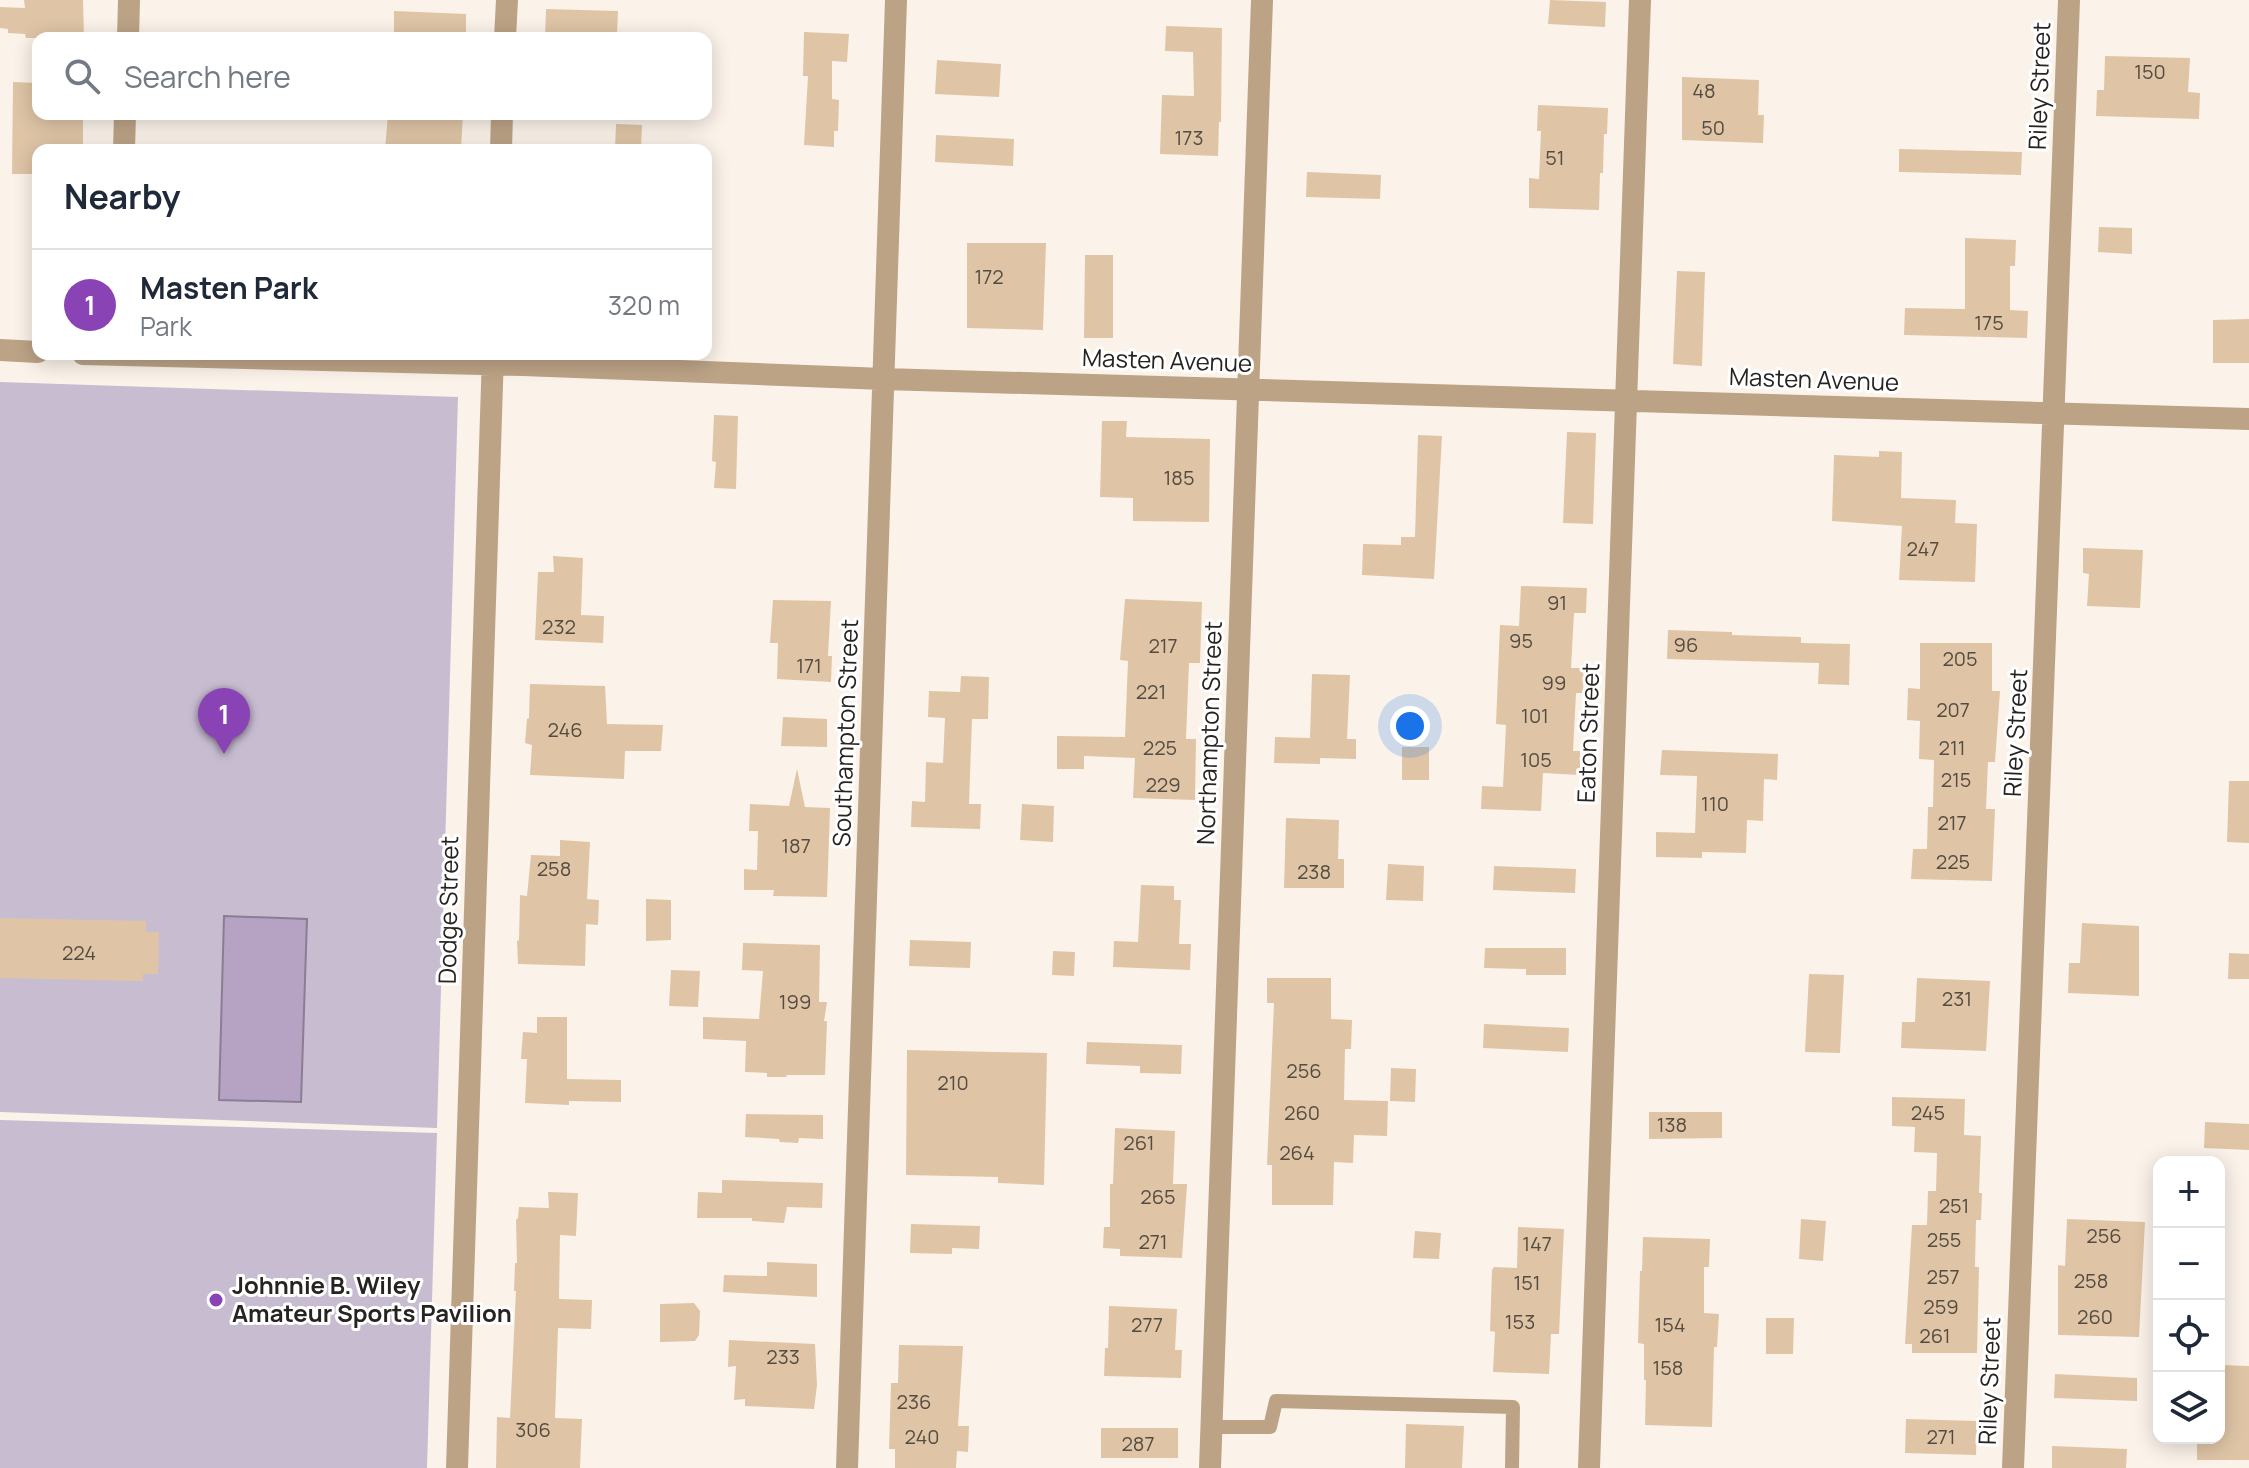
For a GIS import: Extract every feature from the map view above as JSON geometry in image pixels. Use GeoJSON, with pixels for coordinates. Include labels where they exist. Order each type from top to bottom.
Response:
{"type":"FeatureCollection","features":[{"type":"Feature","properties":{"kind":"street"},"geometry":{"type":"LineString","coordinates":[[128,32],[129,0]]}},
{"type":"Feature","properties":{"kind":"street"},"geometry":{"type":"LineString","coordinates":[[505,32],[507,0]]}},
{"type":"Feature","properties":{"kind":"street","name":"Southampton Street"},"geometry":{"type":"LineString","coordinates":[[847,1468],[896,0]]}},
{"type":"Feature","properties":{"kind":"street","name":"Northampton Street"},"geometry":{"type":"LineString","coordinates":[[1210,1468],[1262,0]]}},
{"type":"Feature","properties":{"kind":"street","name":"Eaton Street"},"geometry":{"type":"LineString","coordinates":[[1589,1468],[1640,0]]}},
{"type":"Feature","properties":{"kind":"street","name":"Riley Street"},"geometry":{"type":"LineString","coordinates":[[2013,1468],[2031,961],[2046,666],[2069,0]]}},
{"type":"Feature","properties":{"kind":"street"},"geometry":{"type":"LineString","coordinates":[[124,144],[125,120]]}},
{"type":"Feature","properties":{"kind":"street"},"geometry":{"type":"LineString","coordinates":[[501,144],[502,120]]}},
{"type":"Feature","properties":{"kind":"street"},"geometry":{"type":"LineString","coordinates":[[0,350],[32,352]]}},
{"type":"Feature","properties":{"kind":"street","name":"Dodge Street"},"geometry":{"type":"LineString","coordinates":[[457,1468],[493,360]]}},
{"type":"Feature","properties":{"kind":"street","name":"Masten Avenue"},"geometry":{"type":"LineString","coordinates":[[513,360],[884,379],[2249,419]]}},
{"type":"Feature","properties":{"kind":"lane"},"geometry":{"type":"LineString","coordinates":[[1211,1427],[1270,1427],[1276,1401],[1513,1407],[1512,1468]]}},
{"type":"Feature","properties":{"kind":"shaded area"},"geometry":{"type":"Polygon","coordinates":[[[0,382],[458,397],[437,1128],[0,1112],[0,382]]]}},
{"type":"Feature","properties":{"kind":"shaded area"},"geometry":{"type":"Polygon","coordinates":[[[224,916],[307,919],[301,1102],[219,1100],[224,916]]]}},
{"type":"Feature","properties":{"kind":"shaded area","name":"Johnnie B. Wiley Amateur Sports Pavilion"},"geometry":{"type":"Polygon","coordinates":[[[0,1120],[437,1133],[427,1468],[0,1468],[0,1120]]]}},
{"type":"Feature","properties":{"kind":"building"},"geometry":{"type":"Polygon","coordinates":[[[24,0],[83,0],[84,32],[32,32],[32,38],[26,38],[25,34],[8,33],[8,29],[0,28],[0,7],[25,8],[24,0]]]}},
{"type":"Feature","properties":{"kind":"building"},"geometry":{"type":"Polygon","coordinates":[[[1550,0],[1606,2],[1605,27],[1548,24],[1550,0]]]}},
{"type":"Feature","properties":{"kind":"building"},"geometry":{"type":"Polygon","coordinates":[[[546,9],[618,11],[617,32],[545,32],[546,9]]]}},
{"type":"Feature","properties":{"kind":"building"},"geometry":{"type":"Polygon","coordinates":[[[394,11],[466,14],[466,32],[394,32],[394,11]]]}},
{"type":"Feature","properties":{"kind":"building"},"geometry":{"type":"Polygon","coordinates":[[[1166,26],[1222,28],[1218,156],[1160,154],[1162,95],[1194,96],[1193,52],[1165,51],[1166,26]]]}},
{"type":"Feature","properties":{"kind":"building"},"geometry":{"type":"Polygon","coordinates":[[[804,32],[849,34],[847,62],[832,61],[832,99],[839,100],[834,147],[804,145],[808,76],[803,76],[804,32]]]}},
{"type":"Feature","properties":{"kind":"building"},"geometry":{"type":"Polygon","coordinates":[[[2105,56],[2190,58],[2188,92],[2200,93],[2199,119],[2096,116],[2097,90],[2104,90],[2105,56]]]}},
{"type":"Feature","properties":{"kind":"building"},"geometry":{"type":"Polygon","coordinates":[[[937,60],[1001,64],[999,97],[935,94],[937,60]]]}},
{"type":"Feature","properties":{"kind":"building"},"geometry":{"type":"Polygon","coordinates":[[[1682,77],[1759,80],[1758,115],[1764,115],[1763,143],[1682,140],[1682,77]]]}},
{"type":"Feature","properties":{"kind":"building"},"geometry":{"type":"Polygon","coordinates":[[[13,82],[32,83],[32,120],[83,120],[83,144],[32,144],[32,174],[12,174],[13,82]]]}},
{"type":"Feature","properties":{"kind":"building"},"geometry":{"type":"Polygon","coordinates":[[[1538,105],[1608,108],[1599,210],[1529,208],[1529,178],[1539,179],[1541,131],[1537,131],[1538,105]]]}},
{"type":"Feature","properties":{"kind":"building"},"geometry":{"type":"Polygon","coordinates":[[[388,120],[463,120],[461,144],[386,144],[388,120]]]}},
{"type":"Feature","properties":{"kind":"building"},"geometry":{"type":"Polygon","coordinates":[[[616,124],[642,125],[641,144],[615,144],[616,124]]]}},
{"type":"Feature","properties":{"kind":"building"},"geometry":{"type":"Polygon","coordinates":[[[936,135],[1014,139],[1013,166],[935,162],[936,135]]]}},
{"type":"Feature","properties":{"kind":"building"},"geometry":{"type":"Polygon","coordinates":[[[1899,149],[2022,152],[2021,175],[1899,172],[1899,149]]]}},
{"type":"Feature","properties":{"kind":"building"},"geometry":{"type":"Polygon","coordinates":[[[1307,172],[1381,175],[1380,199],[1306,197],[1307,172]]]}},
{"type":"Feature","properties":{"kind":"building"},"geometry":{"type":"Polygon","coordinates":[[[2099,227],[2132,228],[2132,254],[2098,252],[2099,227]]]}},
{"type":"Feature","properties":{"kind":"building"},"geometry":{"type":"Polygon","coordinates":[[[1965,238],[2016,240],[2015,266],[2010,266],[2010,310],[2028,311],[2027,338],[1904,335],[1905,308],[1965,309],[1965,238]]]}},
{"type":"Feature","properties":{"kind":"building"},"geometry":{"type":"Polygon","coordinates":[[[967,243],[1046,243],[1043,330],[967,328],[967,243]]]}},
{"type":"Feature","properties":{"kind":"building"},"geometry":{"type":"Polygon","coordinates":[[[1085,255],[1113,255],[1113,338],[1084,338],[1085,255]]]}},
{"type":"Feature","properties":{"kind":"building"},"geometry":{"type":"Polygon","coordinates":[[[1677,271],[1705,272],[1702,366],[1673,364],[1677,271]]]}},
{"type":"Feature","properties":{"kind":"building"},"geometry":{"type":"Polygon","coordinates":[[[2249,319],[2249,363],[2213,363],[2213,320],[2249,319]]]}},
{"type":"Feature","properties":{"kind":"building"},"geometry":{"type":"Polygon","coordinates":[[[714,415],[738,416],[736,489],[714,488],[714,415]]]}},
{"type":"Feature","properties":{"kind":"building"},"geometry":{"type":"Polygon","coordinates":[[[1102,421],[1127,421],[1126,437],[1210,439],[1209,522],[1133,521],[1133,498],[1100,497],[1102,421]]]}},
{"type":"Feature","properties":{"kind":"building"},"geometry":{"type":"Polygon","coordinates":[[[1567,432],[1596,433],[1593,524],[1563,523],[1567,432]]]}},
{"type":"Feature","properties":{"kind":"building"},"geometry":{"type":"Polygon","coordinates":[[[1418,435],[1442,436],[1434,579],[1362,575],[1363,544],[1401,545],[1401,537],[1415,537],[1418,435]]]}},
{"type":"Feature","properties":{"kind":"building"},"geometry":{"type":"Polygon","coordinates":[[[1879,451],[1902,452],[1901,498],[1956,500],[1955,523],[1977,524],[1975,582],[1899,580],[1902,526],[1832,521],[1834,455],[1879,457],[1879,451]]]}},
{"type":"Feature","properties":{"kind":"building"},"geometry":{"type":"Polygon","coordinates":[[[2083,548],[2143,550],[2140,608],[2087,606],[2089,574],[2083,573],[2083,548]]]}},
{"type":"Feature","properties":{"kind":"building"},"geometry":{"type":"Polygon","coordinates":[[[553,556],[583,558],[581,615],[604,616],[603,643],[535,640],[538,572],[554,572],[553,556]]]}},
{"type":"Feature","properties":{"kind":"building"},"geometry":{"type":"Polygon","coordinates":[[[1521,586],[1587,588],[1586,613],[1574,613],[1571,668],[1584,668],[1583,693],[1576,693],[1573,751],[1580,751],[1580,775],[1543,773],[1541,811],[1481,809],[1482,786],[1503,787],[1506,725],[1496,724],[1500,625],[1519,626],[1521,586]]]}},
{"type":"Feature","properties":{"kind":"building"},"geometry":{"type":"Polygon","coordinates":[[[1125,599],[1202,602],[1200,663],[1189,663],[1186,739],[1196,739],[1195,800],[1133,798],[1135,758],[1084,756],[1084,769],[1057,769],[1057,736],[1125,737],[1128,661],[1120,660],[1125,599]]]}},
{"type":"Feature","properties":{"kind":"building"},"geometry":{"type":"Polygon","coordinates":[[[773,600],[831,601],[828,656],[832,656],[831,682],[777,679],[778,643],[770,643],[773,600]]]}},
{"type":"Feature","properties":{"kind":"building"},"geometry":{"type":"Polygon","coordinates":[[[1668,630],[1801,637],[1801,643],[1850,644],[1849,685],[1818,684],[1819,663],[1667,659],[1668,630]]]}},
{"type":"Feature","properties":{"kind":"building"},"geometry":{"type":"Polygon","coordinates":[[[1920,643],[1992,643],[1992,691],[2000,691],[1995,762],[1988,762],[1986,809],[1995,809],[1992,881],[1911,879],[1913,849],[1927,849],[1928,807],[1933,807],[1934,760],[1919,759],[1920,721],[1907,720],[1908,688],[1920,689],[1920,643]]]}},
{"type":"Feature","properties":{"kind":"building"},"geometry":{"type":"Polygon","coordinates":[[[1312,674],[1350,675],[1347,739],[1356,739],[1356,759],[1320,758],[1320,764],[1274,763],[1275,737],[1310,738],[1312,674]]]}},
{"type":"Feature","properties":{"kind":"building"},"geometry":{"type":"Polygon","coordinates":[[[961,676],[989,677],[988,719],[972,719],[969,804],[981,804],[980,829],[911,827],[912,801],[925,802],[926,762],[943,763],[945,718],[928,717],[929,691],[960,692],[961,676]]]}},
{"type":"Feature","properties":{"kind":"building"},"geometry":{"type":"Polygon","coordinates":[[[530,684],[605,686],[607,724],[663,725],[661,751],[625,751],[624,779],[530,775],[532,745],[525,743],[530,684]]]}},
{"type":"Feature","properties":{"kind":"building"},"geometry":{"type":"Polygon","coordinates":[[[783,717],[827,719],[827,747],[781,746],[783,717]]]}},
{"type":"Feature","properties":{"kind":"building"},"geometry":{"type":"Polygon","coordinates":[[[1402,747],[1429,747],[1429,780],[1402,780],[1402,747]]]}},
{"type":"Feature","properties":{"kind":"building"},"geometry":{"type":"Polygon","coordinates":[[[1662,750],[1778,754],[1777,780],[1764,779],[1763,821],[1747,820],[1746,853],[1702,852],[1702,858],[1656,857],[1656,832],[1695,833],[1697,776],[1660,775],[1662,750]]]}},
{"type":"Feature","properties":{"kind":"building"},"geometry":{"type":"Polygon","coordinates":[[[797,769],[805,807],[830,808],[827,897],[773,896],[774,890],[744,890],[744,869],[757,870],[758,831],[749,831],[750,804],[789,806],[797,769]]]}},
{"type":"Feature","properties":{"kind":"building"},"geometry":{"type":"Polygon","coordinates":[[[2229,781],[2249,781],[2249,843],[2227,842],[2229,781]]]}},
{"type":"Feature","properties":{"kind":"building"},"geometry":{"type":"Polygon","coordinates":[[[1022,804],[1054,806],[1053,842],[1020,840],[1022,804]]]}},
{"type":"Feature","properties":{"kind":"building"},"geometry":{"type":"Polygon","coordinates":[[[1286,818],[1339,820],[1338,859],[1344,859],[1344,888],[1284,888],[1286,818]]]}},
{"type":"Feature","properties":{"kind":"building"},"geometry":{"type":"Polygon","coordinates":[[[560,840],[590,842],[587,899],[599,900],[598,925],[586,924],[585,966],[518,964],[520,895],[527,896],[531,855],[560,856],[560,840]]]}},
{"type":"Feature","properties":{"kind":"building"},"geometry":{"type":"Polygon","coordinates":[[[1388,864],[1424,866],[1423,901],[1386,900],[1388,864]]]}},
{"type":"Feature","properties":{"kind":"building"},"geometry":{"type":"Polygon","coordinates":[[[1494,866],[1576,869],[1575,893],[1493,890],[1494,866]]]}},
{"type":"Feature","properties":{"kind":"building"},"geometry":{"type":"Polygon","coordinates":[[[1141,885],[1174,886],[1174,900],[1181,900],[1179,944],[1191,944],[1190,970],[1113,967],[1114,941],[1138,942],[1141,885]]]}},
{"type":"Feature","properties":{"kind":"building"},"geometry":{"type":"Polygon","coordinates":[[[646,899],[671,900],[671,940],[646,941],[646,899]]]}},
{"type":"Feature","properties":{"kind":"building"},"geometry":{"type":"Polygon","coordinates":[[[0,918],[146,921],[146,932],[159,932],[158,974],[143,974],[143,981],[0,978],[0,918]]]}},
{"type":"Feature","properties":{"kind":"building"},"geometry":{"type":"Polygon","coordinates":[[[2082,923],[2139,926],[2139,996],[2068,993],[2069,963],[2080,963],[2082,923]]]}},
{"type":"Feature","properties":{"kind":"building"},"geometry":{"type":"Polygon","coordinates":[[[910,940],[971,942],[970,968],[909,966],[910,940]]]}},
{"type":"Feature","properties":{"kind":"building"},"geometry":{"type":"Polygon","coordinates":[[[743,943],[820,945],[819,1002],[827,1002],[824,1021],[827,1021],[825,1075],[767,1077],[767,1073],[745,1072],[746,1041],[703,1039],[703,1017],[759,1019],[763,971],[742,970],[743,943]]]}},
{"type":"Feature","properties":{"kind":"building"},"geometry":{"type":"Polygon","coordinates":[[[1485,948],[1566,948],[1566,975],[1526,975],[1526,969],[1484,968],[1485,948]]]}},
{"type":"Feature","properties":{"kind":"building"},"geometry":{"type":"Polygon","coordinates":[[[1053,951],[1075,952],[1074,976],[1052,975],[1053,951]]]}},
{"type":"Feature","properties":{"kind":"building"},"geometry":{"type":"Polygon","coordinates":[[[2229,953],[2249,954],[2249,979],[2228,979],[2229,953]]]}},
{"type":"Feature","properties":{"kind":"building"},"geometry":{"type":"Polygon","coordinates":[[[671,970],[700,971],[698,1007],[669,1006],[671,970]]]}},
{"type":"Feature","properties":{"kind":"building"},"geometry":{"type":"Polygon","coordinates":[[[1809,974],[1844,975],[1840,1053],[1805,1052],[1809,974]]]}},
{"type":"Feature","properties":{"kind":"building"},"geometry":{"type":"Polygon","coordinates":[[[1267,978],[1331,978],[1331,1019],[1352,1020],[1351,1049],[1345,1049],[1344,1100],[1388,1101],[1387,1136],[1354,1135],[1353,1163],[1334,1162],[1333,1205],[1272,1205],[1272,1165],[1267,1165],[1274,1003],[1267,1003],[1267,978]]]}},
{"type":"Feature","properties":{"kind":"building"},"geometry":{"type":"Polygon","coordinates":[[[1917,978],[1990,981],[1986,1051],[1901,1048],[1902,1022],[1915,1022],[1917,978]]]}},
{"type":"Feature","properties":{"kind":"building"},"geometry":{"type":"Polygon","coordinates":[[[537,1017],[567,1017],[567,1079],[621,1080],[621,1102],[569,1101],[569,1105],[525,1103],[527,1059],[521,1059],[523,1032],[537,1033],[537,1017]]]}},
{"type":"Feature","properties":{"kind":"building"},"geometry":{"type":"Polygon","coordinates":[[[1484,1024],[1569,1028],[1568,1052],[1483,1048],[1484,1024]]]}},
{"type":"Feature","properties":{"kind":"building"},"geometry":{"type":"Polygon","coordinates":[[[1087,1042],[1182,1045],[1181,1074],[1140,1073],[1140,1066],[1086,1064],[1087,1042]]]}},
{"type":"Feature","properties":{"kind":"building"},"geometry":{"type":"Polygon","coordinates":[[[907,1050],[1047,1053],[1044,1185],[998,1183],[998,1177],[906,1175],[907,1050]]]}},
{"type":"Feature","properties":{"kind":"building"},"geometry":{"type":"Polygon","coordinates":[[[1391,1068],[1416,1069],[1415,1102],[1390,1101],[1391,1068]]]}},
{"type":"Feature","properties":{"kind":"building"},"geometry":{"type":"Polygon","coordinates":[[[1892,1097],[1965,1099],[1964,1135],[1981,1136],[1981,1220],[1976,1220],[1975,1267],[1979,1267],[1977,1353],[1912,1353],[1912,1344],[1905,1344],[1912,1225],[1927,1225],[1928,1191],[1936,1191],[1937,1153],[1914,1152],[1915,1127],[1892,1126],[1892,1097]]]}},
{"type":"Feature","properties":{"kind":"building"},"geometry":{"type":"Polygon","coordinates":[[[1649,1112],[1722,1112],[1722,1138],[1649,1139],[1649,1112]]]}},
{"type":"Feature","properties":{"kind":"building"},"geometry":{"type":"Polygon","coordinates":[[[746,1114],[823,1115],[823,1139],[799,1138],[798,1143],[745,1137],[746,1114]]]}},
{"type":"Feature","properties":{"kind":"building"},"geometry":{"type":"Polygon","coordinates":[[[2205,1122],[2249,1124],[2249,1150],[2204,1148],[2205,1122]]]}},
{"type":"Feature","properties":{"kind":"building"},"geometry":{"type":"Polygon","coordinates":[[[1115,1128],[1175,1131],[1173,1184],[1187,1184],[1182,1258],[1120,1256],[1120,1249],[1103,1248],[1104,1227],[1110,1227],[1115,1128]]]}},
{"type":"Feature","properties":{"kind":"building"},"geometry":{"type":"Polygon","coordinates":[[[722,1180],[823,1183],[822,1208],[787,1207],[784,1223],[752,1221],[752,1218],[697,1218],[698,1192],[722,1193],[722,1180]]]}},
{"type":"Feature","properties":{"kind":"building"},"geometry":{"type":"Polygon","coordinates":[[[548,1192],[578,1193],[576,1236],[560,1235],[559,1299],[592,1300],[591,1329],[558,1328],[555,1418],[582,1419],[580,1468],[496,1468],[497,1417],[510,1418],[516,1220],[519,1207],[549,1208],[548,1192]]]}},
{"type":"Feature","properties":{"kind":"building"},"geometry":{"type":"Polygon","coordinates":[[[1801,1219],[1826,1221],[1823,1261],[1799,1259],[1801,1219]]]}},
{"type":"Feature","properties":{"kind":"building"},"geometry":{"type":"Polygon","coordinates":[[[2067,1219],[2145,1222],[2139,1337],[2058,1335],[2058,1265],[2065,1266],[2067,1219]]]}},
{"type":"Feature","properties":{"kind":"building"},"geometry":{"type":"Polygon","coordinates":[[[911,1224],[980,1226],[979,1249],[952,1248],[952,1254],[910,1253],[911,1224]]]}},
{"type":"Feature","properties":{"kind":"building"},"geometry":{"type":"Polygon","coordinates":[[[1518,1227],[1564,1229],[1559,1334],[1551,1334],[1549,1374],[1493,1372],[1495,1332],[1490,1331],[1492,1270],[1494,1267],[1517,1268],[1518,1227]]]}},
{"type":"Feature","properties":{"kind":"building"},"geometry":{"type":"Polygon","coordinates":[[[1415,1231],[1441,1233],[1439,1259],[1413,1258],[1415,1231]]]}},
{"type":"Feature","properties":{"kind":"building"},"geometry":{"type":"Polygon","coordinates":[[[1643,1237],[1710,1239],[1709,1267],[1704,1267],[1704,1313],[1719,1314],[1717,1347],[1714,1347],[1712,1427],[1645,1425],[1644,1344],[1638,1343],[1643,1237]]]}},
{"type":"Feature","properties":{"kind":"building"},"geometry":{"type":"Polygon","coordinates":[[[767,1262],[817,1264],[817,1297],[723,1292],[724,1275],[767,1276],[767,1262]]]}},
{"type":"Feature","properties":{"kind":"building"},"geometry":{"type":"Polygon","coordinates":[[[694,1303],[700,1311],[699,1335],[695,1341],[660,1342],[660,1304],[694,1303]]]}},
{"type":"Feature","properties":{"kind":"building"},"geometry":{"type":"Polygon","coordinates":[[[1109,1306],[1177,1309],[1175,1350],[1182,1350],[1181,1378],[1104,1376],[1109,1306]]]}},
{"type":"Feature","properties":{"kind":"building"},"geometry":{"type":"Polygon","coordinates":[[[1766,1318],[1794,1318],[1793,1354],[1766,1354],[1766,1318]]]}},
{"type":"Feature","properties":{"kind":"building"},"geometry":{"type":"Polygon","coordinates":[[[729,1340],[815,1344],[817,1385],[814,1409],[745,1406],[745,1399],[734,1400],[736,1366],[728,1367],[729,1340]]]}},
{"type":"Feature","properties":{"kind":"building"},"geometry":{"type":"Polygon","coordinates":[[[899,1345],[963,1346],[958,1426],[969,1426],[968,1452],[957,1451],[956,1468],[895,1468],[895,1449],[889,1449],[891,1383],[898,1383],[899,1345]]]}},
{"type":"Feature","properties":{"kind":"building"},"geometry":{"type":"Polygon","coordinates":[[[2225,1365],[2249,1366],[2249,1460],[2197,1460],[2197,1444],[2225,1444],[2225,1365]]]}},
{"type":"Feature","properties":{"kind":"building"},"geometry":{"type":"Polygon","coordinates":[[[2055,1374],[2137,1378],[2137,1401],[2054,1398],[2055,1374]]]}},
{"type":"Feature","properties":{"kind":"building"},"geometry":{"type":"Polygon","coordinates":[[[1906,1419],[1977,1421],[1976,1455],[1905,1453],[1906,1419]]]}},
{"type":"Feature","properties":{"kind":"building"},"geometry":{"type":"Polygon","coordinates":[[[1406,1424],[1464,1426],[1462,1468],[1405,1468],[1406,1424]]]}},
{"type":"Feature","properties":{"kind":"building"},"geometry":{"type":"Polygon","coordinates":[[[1101,1428],[1178,1428],[1178,1458],[1101,1458],[1101,1428]]]}},
{"type":"Feature","properties":{"kind":"building"},"geometry":{"type":"Polygon","coordinates":[[[2052,1446],[2127,1449],[2126,1468],[2052,1468],[2052,1446]]]}},
{"type":"Feature","properties":{"kind":"place","name":"Masten Park"},"geometry":{"type":"Point","coordinates":[224,754]}},
{"type":"Feature","properties":{"kind":"place","name":"Johnnie B. Wiley Amateur Sports Pavilion"},"geometry":{"type":"Point","coordinates":[216,1300]}}]}
